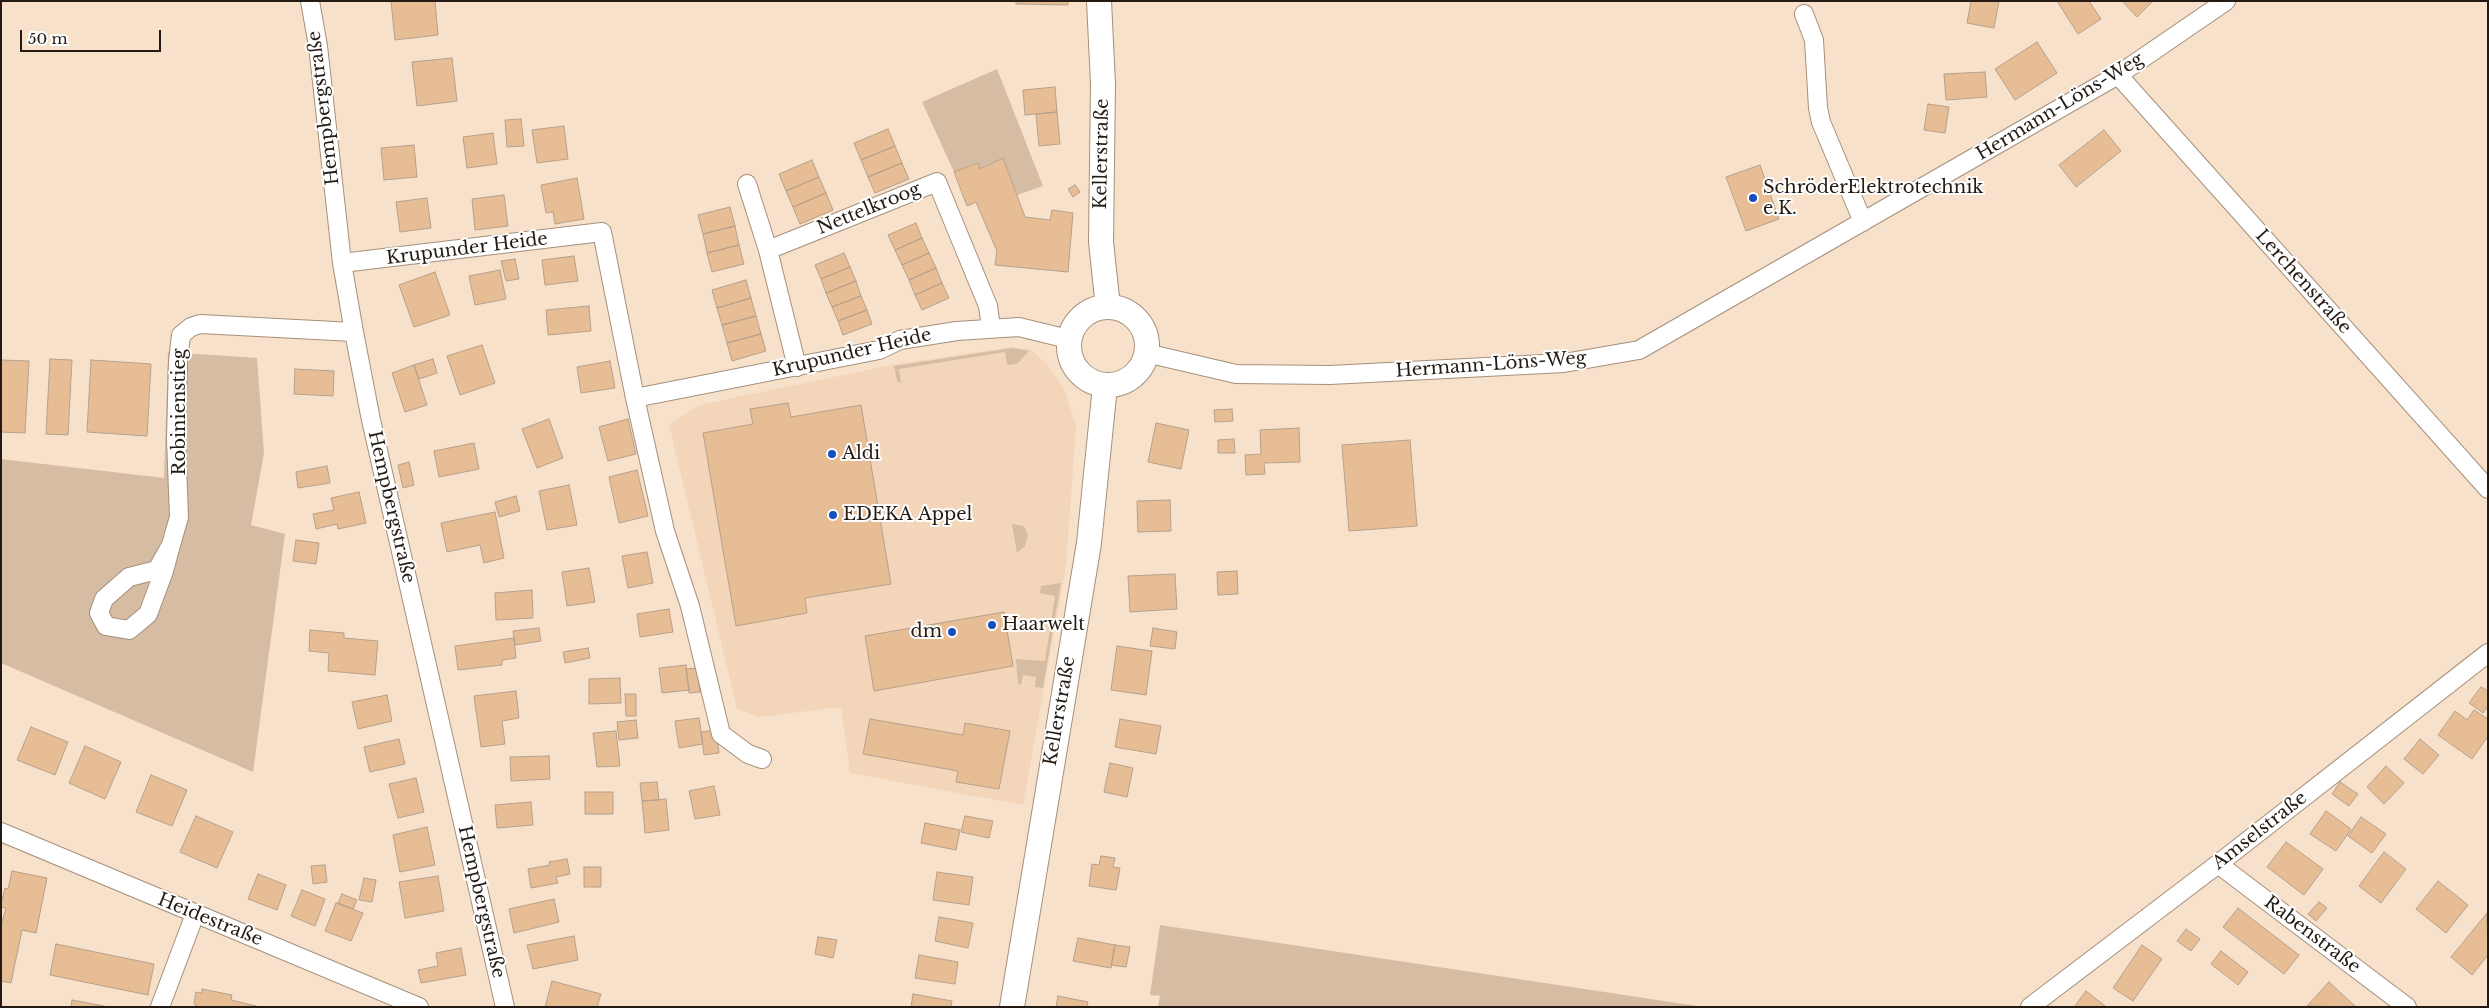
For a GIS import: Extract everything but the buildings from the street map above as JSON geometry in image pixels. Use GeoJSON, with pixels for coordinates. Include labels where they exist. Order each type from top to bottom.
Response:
{"type":"FeatureCollection","features":[{"type":"Feature","properties":{"kind":"main road","name":"Kellerstraße"},"geometry":{"type":"LineString","coordinates":[[1099,1],[1103,84],[1100,193],[1101,242],[1108,307]]}},
{"type":"Feature","properties":{"kind":"main road"},"geometry":{"type":"LineString","coordinates":[[1108,307],[1122,310],[1133,317],[1142,327],[1146,340],[1146,353],[1141,367],[1132,377],[1119,384],[1105,386],[1084,378],[1070,361],[1068,339],[1074,326],[1083,316],[1095,309],[1108,307]]}},
{"type":"Feature","properties":{"kind":"main road","name":"Kellerstraße"},"geometry":{"type":"LineString","coordinates":[[1012,1007],[1089,544],[1105,386]]}},
{"type":"Feature","properties":{"kind":"street","name":"Hempbergstraße"},"geometry":{"type":"LineString","coordinates":[[310,1],[318,46],[342,263],[354,332],[371,420],[504,1007]]}},
{"type":"Feature","properties":{"kind":"street","name":"Hermann-Löns-Weg"},"geometry":{"type":"LineString","coordinates":[[1146,353],[1236,374],[1330,375],[1564,363],[1639,350],[2118,75],[2226,1]]}},
{"type":"Feature","properties":{"kind":"street"},"geometry":{"type":"LineString","coordinates":[[1804,14],[1814,40],[1818,108],[1863,222]]}},
{"type":"Feature","properties":{"kind":"street","name":"Lerchenstraße"},"geometry":{"type":"LineString","coordinates":[[2118,75],[2488,489]]}},
{"type":"Feature","properties":{"kind":"street","name":"Nettelkroog"},"geometry":{"type":"LineString","coordinates":[[768,250],[937,182],[988,306],[991,327]]}},
{"type":"Feature","properties":{"kind":"street"},"geometry":{"type":"LineString","coordinates":[[747,184],[768,250],[797,366]]}},
{"type":"Feature","properties":{"kind":"street","name":"Krupunder Heide"},"geometry":{"type":"LineString","coordinates":[[342,263],[602,232],[635,398],[665,532],[690,606],[721,734],[748,754],[762,759]]}},
{"type":"Feature","properties":{"kind":"street","name":"Robinienstieg"},"geometry":{"type":"LineString","coordinates":[[171,545],[157,570],[129,578],[104,599],[99,613],[106,626],[129,630],[148,614],[164,571],[179,516],[176,438],[178,361],[181,335],[191,327],[200,324],[354,332]]}},
{"type":"Feature","properties":{"kind":"street","name":"Krupunder Heide"},"geometry":{"type":"LineString","coordinates":[[635,398],[879,350],[900,340],[991,327],[1019,328],[1068,339]]}},
{"type":"Feature","properties":{"kind":"street","name":"Amselstraße"},"geometry":{"type":"LineString","coordinates":[[2030,1007],[2218,864],[2488,653]]}},
{"type":"Feature","properties":{"kind":"street","name":"Heidestraße"},"geometry":{"type":"LineString","coordinates":[[1,832],[419,1007]]}},
{"type":"Feature","properties":{"kind":"street","name":"Rabenstraße"},"geometry":{"type":"LineString","coordinates":[[2218,864],[2407,1007]]}},
{"type":"Feature","properties":{"kind":"street"},"geometry":{"type":"LineString","coordinates":[[160,1007],[195,914]]}},
{"type":"Feature","properties":{"kind":"shaded area"},"geometry":{"type":"Polygon","coordinates":[[[997,69],[1043,186],[1017,195],[1003,158],[980,169],[977,163],[954,172],[922,102],[997,69]]]}},
{"type":"Feature","properties":{"kind":"shaded area"},"geometry":{"type":"Polygon","coordinates":[[[1011,347],[1030,349],[1048,365],[1065,390],[1076,427],[1066,567],[1023,805],[850,773],[841,707],[760,717],[737,709],[669,425],[699,405],[896,364],[1011,347]]]}},
{"type":"Feature","properties":{"kind":"shaded area"},"geometry":{"type":"Polygon","coordinates":[[[1012,348],[1029,351],[1017,364],[1007,365],[1005,352],[899,369],[901,383],[897,381],[894,366],[1012,348]]]}},
{"type":"Feature","properties":{"kind":"shaded area"},"geometry":{"type":"Polygon","coordinates":[[[168,352],[257,358],[264,453],[251,525],[285,534],[253,772],[1,663],[1,459],[164,478],[168,352]]]}},
{"type":"Feature","properties":{"kind":"shaded area"},"geometry":{"type":"Polygon","coordinates":[[[1012,524],[1024,526],[1028,535],[1025,546],[1017,553],[1012,524]]]}},
{"type":"Feature","properties":{"kind":"shaded area"},"geometry":{"type":"Polygon","coordinates":[[[1061,583],[1043,688],[1035,687],[1036,677],[1023,675],[1021,685],[1018,684],[1016,659],[1045,661],[1055,596],[1040,593],[1041,586],[1061,583]]]}},
{"type":"Feature","properties":{"kind":"shaded area"},"geometry":{"type":"Polygon","coordinates":[[[1160,925],[1704,1007],[1158,1007],[1160,996],[1150,995],[1160,925]]]}},
{"type":"Feature","properties":{"kind":"place","name":"SchröderElektrotechnik e.K."},"geometry":{"type":"Point","coordinates":[1753,198]}},
{"type":"Feature","properties":{"kind":"place","name":"Aldi"},"geometry":{"type":"Point","coordinates":[832,454]}},
{"type":"Feature","properties":{"kind":"place","name":"EDEKA Appel"},"geometry":{"type":"Point","coordinates":[833,515]}},
{"type":"Feature","properties":{"kind":"place","name":"Haarwelt"},"geometry":{"type":"Point","coordinates":[992,625]}},
{"type":"Feature","properties":{"kind":"place","name":"dm"},"geometry":{"type":"Point","coordinates":[952,632]}}]}
